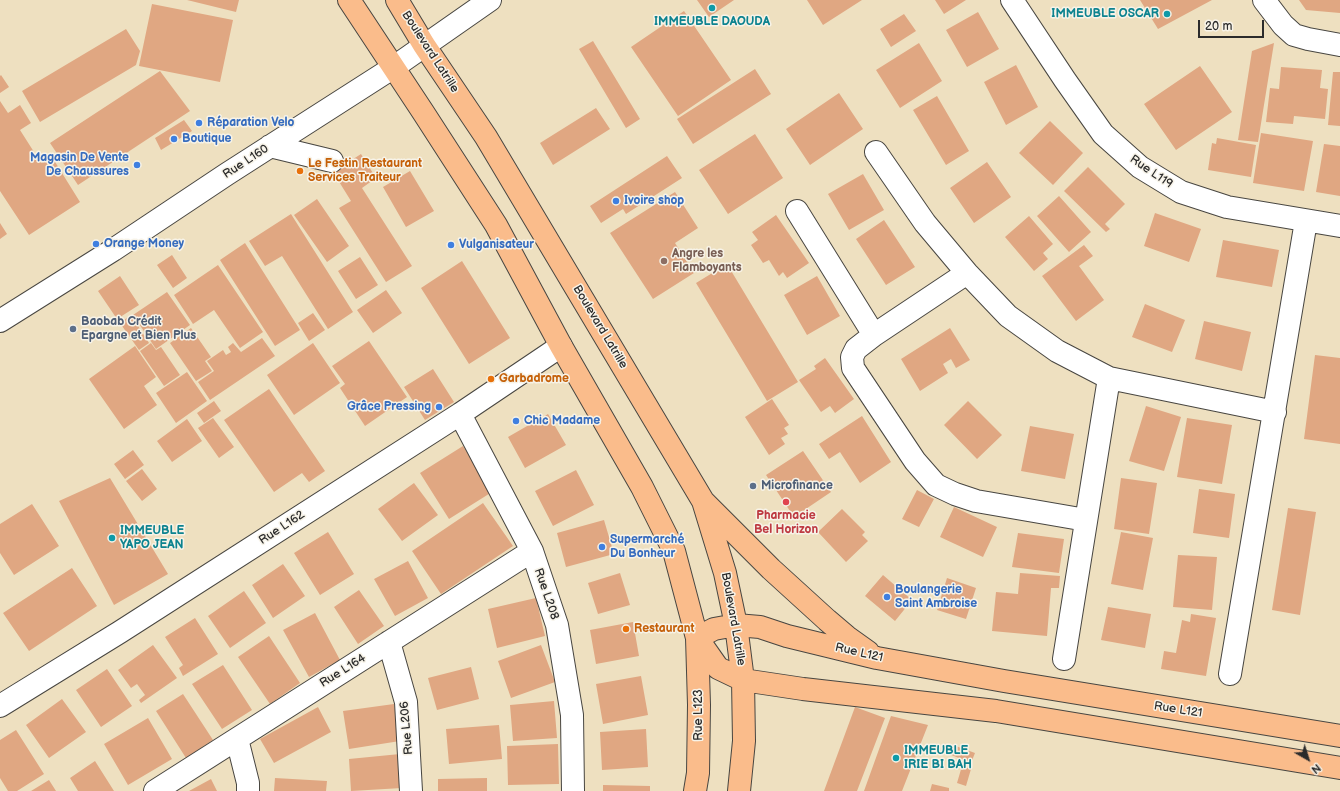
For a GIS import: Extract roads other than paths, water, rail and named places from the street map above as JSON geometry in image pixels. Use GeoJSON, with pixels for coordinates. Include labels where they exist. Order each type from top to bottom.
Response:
{"type":"FeatureCollection","features":[{"type":"Feature","properties":{"kind":"main road"},"geometry":{"type":"LineString","coordinates":[[349,0],[496,225],[561,346],[642,487],[674,551],[697,638],[718,668],[743,680],[803,689],[996,711],[1340,768]]}},
{"type":"Feature","properties":{"kind":"main road","name":"Boulevard Latrille"},"geometry":{"type":"LineString","coordinates":[[397,0],[424,45],[486,137],[703,501],[725,572],[736,625],[743,680]]}},
{"type":"Feature","properties":{"kind":"main road"},"geometry":{"type":"LineString","coordinates":[[703,501],[771,569],[826,620],[877,658]]}},
{"type":"Feature","properties":{"kind":"main road","name":"Rue L121"},"geometry":{"type":"LineString","coordinates":[[697,638],[714,629],[736,625],[760,626],[787,636],[877,658],[1004,681],[1340,736]]}},
{"type":"Feature","properties":{"kind":"main road","name":"Rue L123"},"geometry":{"type":"LineString","coordinates":[[696,791],[698,773],[699,705],[697,638]]}},
{"type":"Feature","properties":{"kind":"main road"},"geometry":{"type":"LineString","coordinates":[[739,791],[744,741],[743,680]]}},
{"type":"Feature","properties":{"kind":"street","name":"Rue L160"},"geometry":{"type":"LineString","coordinates":[[0,321],[113,250],[270,146],[394,67],[490,0]]}},
{"type":"Feature","properties":{"kind":"street","name":"Rue L119"},"geometry":{"type":"LineString","coordinates":[[1012,0],[1103,134],[1140,167],[1181,192],[1227,207],[1340,226]]}},
{"type":"Feature","properties":{"kind":"street"},"geometry":{"type":"LineString","coordinates":[[1264,0],[1283,25],[1294,35],[1340,45]]}},
{"type":"Feature","properties":{"kind":"street"},"geometry":{"type":"LineString","coordinates":[[270,146],[332,160]]}},
{"type":"Feature","properties":{"kind":"street"},"geometry":{"type":"LineString","coordinates":[[876,152],[925,223],[967,273],[1008,316],[1057,351],[1109,378],[1275,412]]}},
{"type":"Feature","properties":{"kind":"street"},"geometry":{"type":"LineString","coordinates":[[797,211],[874,335]]}},
{"type":"Feature","properties":{"kind":"street"},"geometry":{"type":"LineString","coordinates":[[1230,674],[1306,221]]}},
{"type":"Feature","properties":{"kind":"street"},"geometry":{"type":"LineString","coordinates":[[967,273],[874,335],[856,349],[852,357],[853,368],[915,461],[936,485],[955,494],[976,501],[1086,520]]}},
{"type":"Feature","properties":{"kind":"street","name":"Rue L162"},"geometry":{"type":"LineString","coordinates":[[0,706],[126,628],[460,414],[561,346]]}},
{"type":"Feature","properties":{"kind":"street"},"geometry":{"type":"LineString","coordinates":[[1064,659],[1109,378]]}},
{"type":"Feature","properties":{"kind":"street","name":"Rue L208"},"geometry":{"type":"LineString","coordinates":[[460,414],[532,551],[557,625],[572,715],[573,791]]}},
{"type":"Feature","properties":{"kind":"street","name":"Rue L164"},"geometry":{"type":"LineString","coordinates":[[155,791],[532,551]]}},
{"type":"Feature","properties":{"kind":"street","name":"Rue L206"},"geometry":{"type":"LineString","coordinates":[[389,642],[406,702],[411,791]]}},
{"type":"Feature","properties":{"kind":"street"},"geometry":{"type":"LineString","coordinates":[[237,739],[248,783],[248,791]]}},
{"type":"Feature","properties":{"kind":"place","name":"IMMEUBLE DAOUDA"},"geometry":{"type":"Point","coordinates":[712,8]}},
{"type":"Feature","properties":{"kind":"place","name":"IMMEUBLE OSCAR"},"geometry":{"type":"Point","coordinates":[1167,14]}},
{"type":"Feature","properties":{"kind":"place","name":"Réparation Velo"},"geometry":{"type":"Point","coordinates":[199,123]}},
{"type":"Feature","properties":{"kind":"place","name":"Boutique"},"geometry":{"type":"Point","coordinates":[174,139]}},
{"type":"Feature","properties":{"kind":"place","name":"Magasin De Vente De Chaussures"},"geometry":{"type":"Point","coordinates":[137,165]}},
{"type":"Feature","properties":{"kind":"place","name":"Le Festin Restaurant Services Traiteur"},"geometry":{"type":"Point","coordinates":[300,171]}},
{"type":"Feature","properties":{"kind":"place","name":"Ivoire shop"},"geometry":{"type":"Point","coordinates":[616,201]}},
{"type":"Feature","properties":{"kind":"place","name":"Orange Money"},"geometry":{"type":"Point","coordinates":[96,244]}},
{"type":"Feature","properties":{"kind":"place","name":"Vulganisateur"},"geometry":{"type":"Point","coordinates":[451,245]}},
{"type":"Feature","properties":{"kind":"place","name":"Angre les Flamboyants"},"geometry":{"type":"Point","coordinates":[664,261]}},
{"type":"Feature","properties":{"kind":"place","name":"Baobab Crédit Epargne et Bien Plus"},"geometry":{"type":"Point","coordinates":[73,329]}},
{"type":"Feature","properties":{"kind":"place","name":"Garbadrome"},"geometry":{"type":"Point","coordinates":[491,379]}},
{"type":"Feature","properties":{"kind":"place","name":"Grâce Pressing"},"geometry":{"type":"Point","coordinates":[439,407]}},
{"type":"Feature","properties":{"kind":"place","name":"Chic Madame"},"geometry":{"type":"Point","coordinates":[516,421]}},
{"type":"Feature","properties":{"kind":"place","name":"Microfinance"},"geometry":{"type":"Point","coordinates":[753,486]}},
{"type":"Feature","properties":{"kind":"place","name":"Pharmacie Bel Horizon"},"geometry":{"type":"Point","coordinates":[786,502]}},
{"type":"Feature","properties":{"kind":"place","name":"IMMEUBLE YAPO JEAN"},"geometry":{"type":"Point","coordinates":[112,538]}},
{"type":"Feature","properties":{"kind":"place","name":"Supermarché Du Bonheur"},"geometry":{"type":"Point","coordinates":[602,547]}},
{"type":"Feature","properties":{"kind":"place","name":"Boulangerie Saint Ambroise"},"geometry":{"type":"Point","coordinates":[887,597]}},
{"type":"Feature","properties":{"kind":"place","name":"Restaurant"},"geometry":{"type":"Point","coordinates":[626,629]}},
{"type":"Feature","properties":{"kind":"place","name":"IMMEUBLE IRIE BI BAH"},"geometry":{"type":"Point","coordinates":[896,758]}}]}
